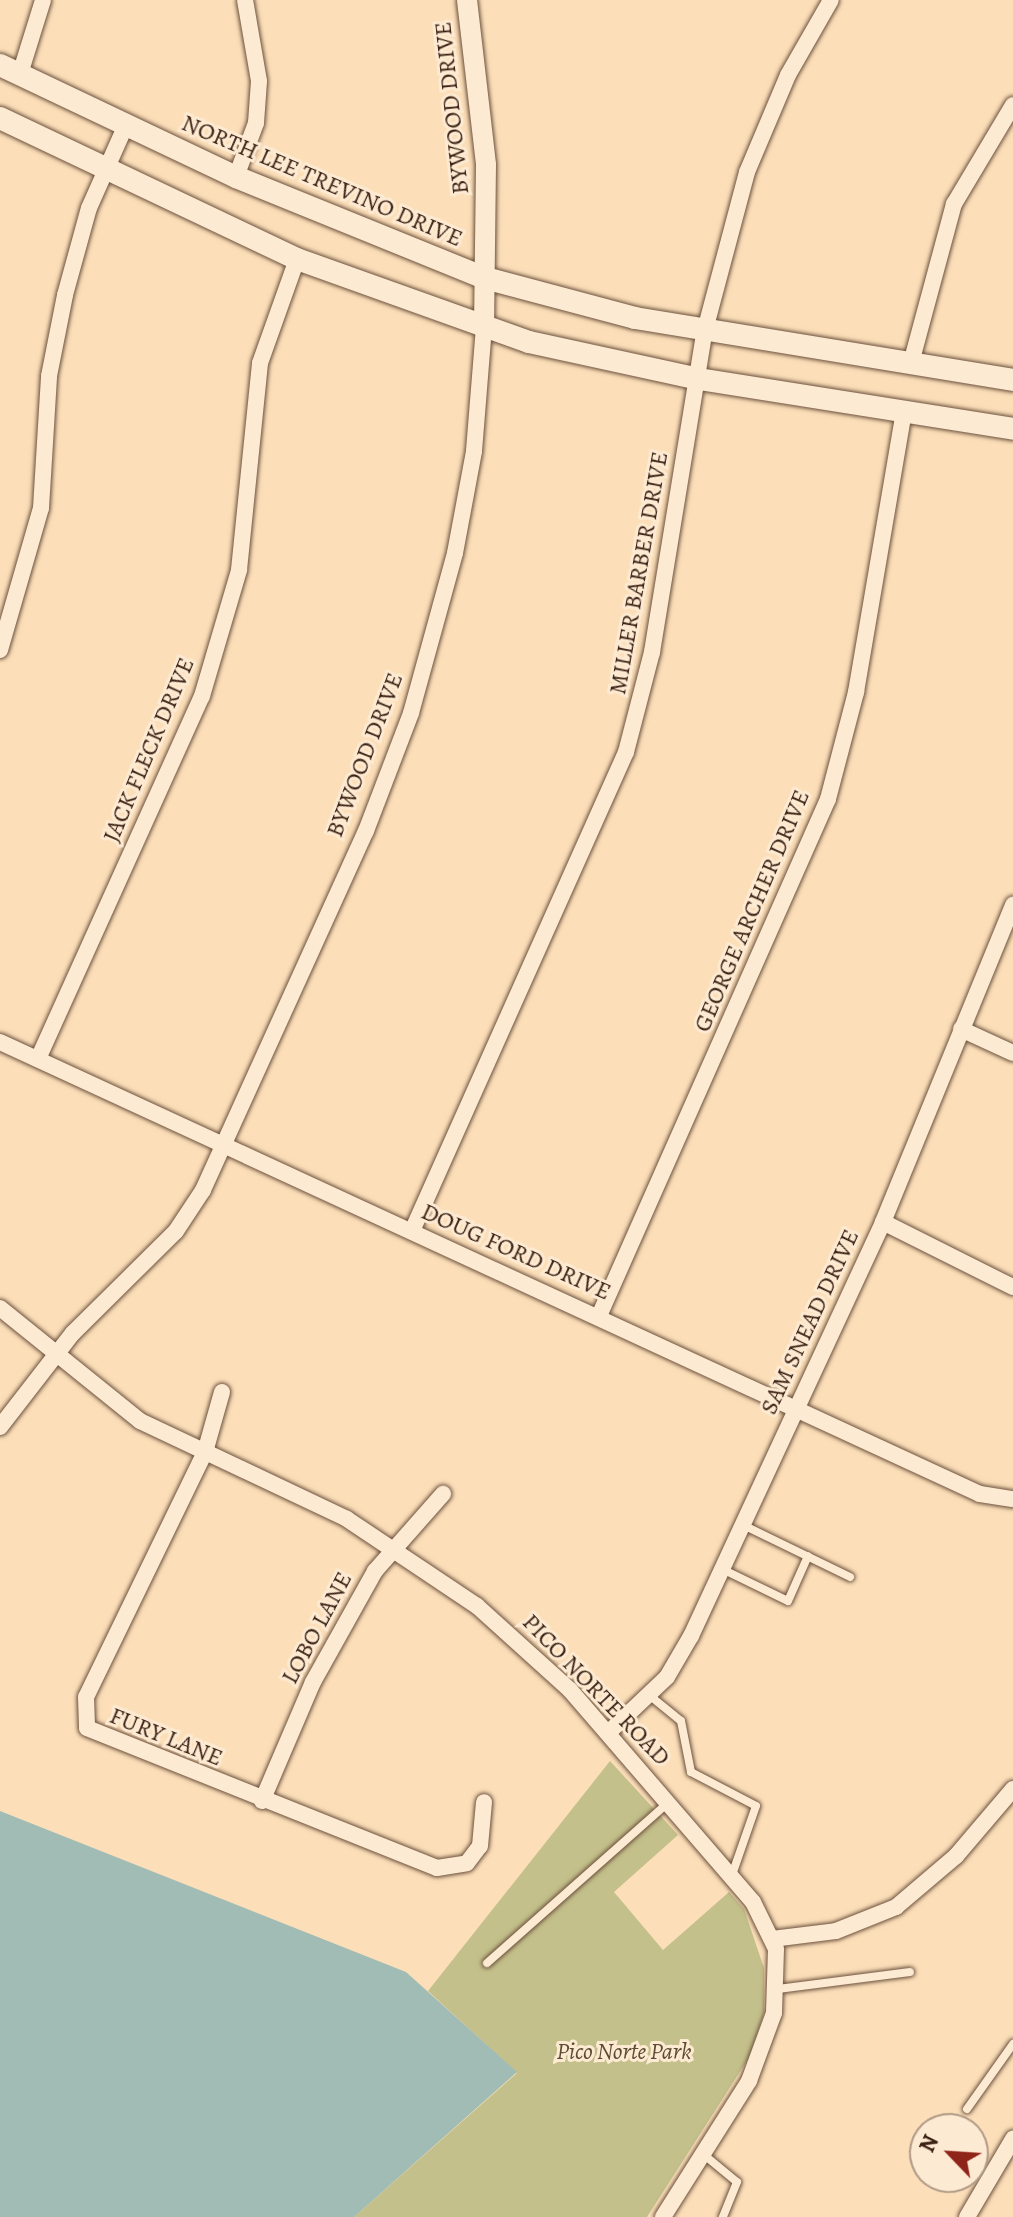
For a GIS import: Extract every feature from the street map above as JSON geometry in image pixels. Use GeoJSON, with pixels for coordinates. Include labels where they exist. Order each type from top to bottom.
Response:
{"type":"FeatureCollection","features":[{"type":"Feature","properties":{"kind":"main road","name":"NORTH LEE TREVINO DRIVE"},"geometry":{"type":"LineString","coordinates":[[10,69],[236,177],[485,278],[705,330],[1013,380]]}},
{"type":"Feature","properties":{"kind":"main road"},"geometry":{"type":"LineString","coordinates":[[0,118],[297,259],[484,328],[699,379],[1013,429]]}},
{"type":"Feature","properties":{"kind":"street"},"geometry":{"type":"LineString","coordinates":[[10,69],[43,0]]}},
{"type":"Feature","properties":{"kind":"street"},"geometry":{"type":"LineString","coordinates":[[236,177],[256,123],[259,81],[245,0]]}},
{"type":"Feature","properties":{"kind":"street","name":"BYWOOD DRIVE"},"geometry":{"type":"LineString","coordinates":[[0,1427],[55,1357],[176,1231],[224,1147],[411,713],[457,539],[484,328],[486,165],[467,0]]}},
{"type":"Feature","properties":{"kind":"street","name":"MILLER BARBER DRIVE"},"geometry":{"type":"LineString","coordinates":[[412,1231],[626,752],[652,652],[705,330],[747,172],[824,2]]}},
{"type":"Feature","properties":{"kind":"street"},"geometry":{"type":"LineString","coordinates":[[911,363],[954,204],[1013,105]]}},
{"type":"Feature","properties":{"kind":"street"},"geometry":{"type":"LineString","coordinates":[[0,650],[34,550],[46,476],[49,376],[65,295],[106,167],[126,125]]}},
{"type":"Feature","properties":{"kind":"street","name":"JACK FLECK DRIVE"},"geometry":{"type":"LineString","coordinates":[[38,1059],[202,696],[239,570],[257,376],[297,259]]}},
{"type":"Feature","properties":{"kind":"street","name":"GEORGE ARCHER DRIVE"},"geometry":{"type":"LineString","coordinates":[[599,1316],[828,799],[856,692],[904,411]]}},
{"type":"Feature","properties":{"kind":"street","name":"SAM SNEAD DRIVE"},"geometry":{"type":"LineString","coordinates":[[608,1733],[649,1695],[679,1659],[883,1222],[1013,905]]}},
{"type":"Feature","properties":{"kind":"street"},"geometry":{"type":"LineString","coordinates":[[961,1029],[1013,1053]]}},
{"type":"Feature","properties":{"kind":"street","name":"DOUG FORD DRIVE"},"geometry":{"type":"LineString","coordinates":[[0,1042],[224,1147],[796,1405],[980,1494],[1013,1499]]}},
{"type":"Feature","properties":{"kind":"street"},"geometry":{"type":"LineString","coordinates":[[883,1222],[1013,1287]]}},
{"type":"Feature","properties":{"kind":"street","name":"PICO NORTE ROAD"},"geometry":{"type":"LineString","coordinates":[[0,1308],[55,1357],[140,1421],[396,1548],[516,1638],[608,1733],[732,1875],[772,1939],[778,1989],[749,2081],[663,2217]]}},
{"type":"Feature","properties":{"kind":"street","name":"FURY LANE"},"geometry":{"type":"LineString","coordinates":[[222,1392],[205,1452],[82,1714],[96,1738],[452,1869],[480,1846],[484,1802]]}},
{"type":"Feature","properties":{"kind":"street","name":"LOBO LANE"},"geometry":{"type":"LineString","coordinates":[[262,1801],[319,1670],[375,1571],[443,1494]]}},
{"type":"Feature","properties":{"kind":"street"},"geometry":{"type":"LineString","coordinates":[[772,1939],[836,1931],[896,1907],[956,1856],[1013,1789]]}},
{"type":"Feature","properties":{"kind":"street"},"geometry":{"type":"LineString","coordinates":[[967,2217],[1013,2139]]}},
{"type":"Feature","properties":{"kind":"street"},"geometry":{"type":"LineString","coordinates":[[999,2160],[1013,2171]]}},
{"type":"Feature","properties":{"kind":"lane"},"geometry":{"type":"LineString","coordinates":[[742,1525],[850,1577]]}},
{"type":"Feature","properties":{"kind":"lane"},"geometry":{"type":"LineString","coordinates":[[722,1569],[788,1601],[808,1556]]}},
{"type":"Feature","properties":{"kind":"lane"},"geometry":{"type":"LineString","coordinates":[[649,1695],[681,1721],[691,1772],[756,1806],[760,1814],[732,1875]]}},
{"type":"Feature","properties":{"kind":"lane"},"geometry":{"type":"LineString","coordinates":[[487,1963],[669,1802]]}},
{"type":"Feature","properties":{"kind":"lane"},"geometry":{"type":"LineString","coordinates":[[778,1989],[910,1972]]}},
{"type":"Feature","properties":{"kind":"lane"},"geometry":{"type":"LineString","coordinates":[[967,2109],[1013,2044]]}},
{"type":"Feature","properties":{"kind":"lane"},"geometry":{"type":"LineString","coordinates":[[703,2154],[737,2182],[723,2217]]}},
{"type":"Feature","properties":{"kind":"green space","name":"Pico Norte Park"},"geometry":{"type":"Polygon","coordinates":[[[610,1761],[678,1835],[614,1892],[663,1950],[729,1892],[744,1909],[764,1968],[764,2013],[750,2056],[647,2217],[354,2217],[517,2073],[428,1991],[610,1761]]]}},
{"type":"Feature","properties":{"kind":"water"},"geometry":{"type":"Polygon","coordinates":[[[0,1811],[406,1972],[517,2072],[354,2217],[0,2217],[0,1811]]]}}]}
